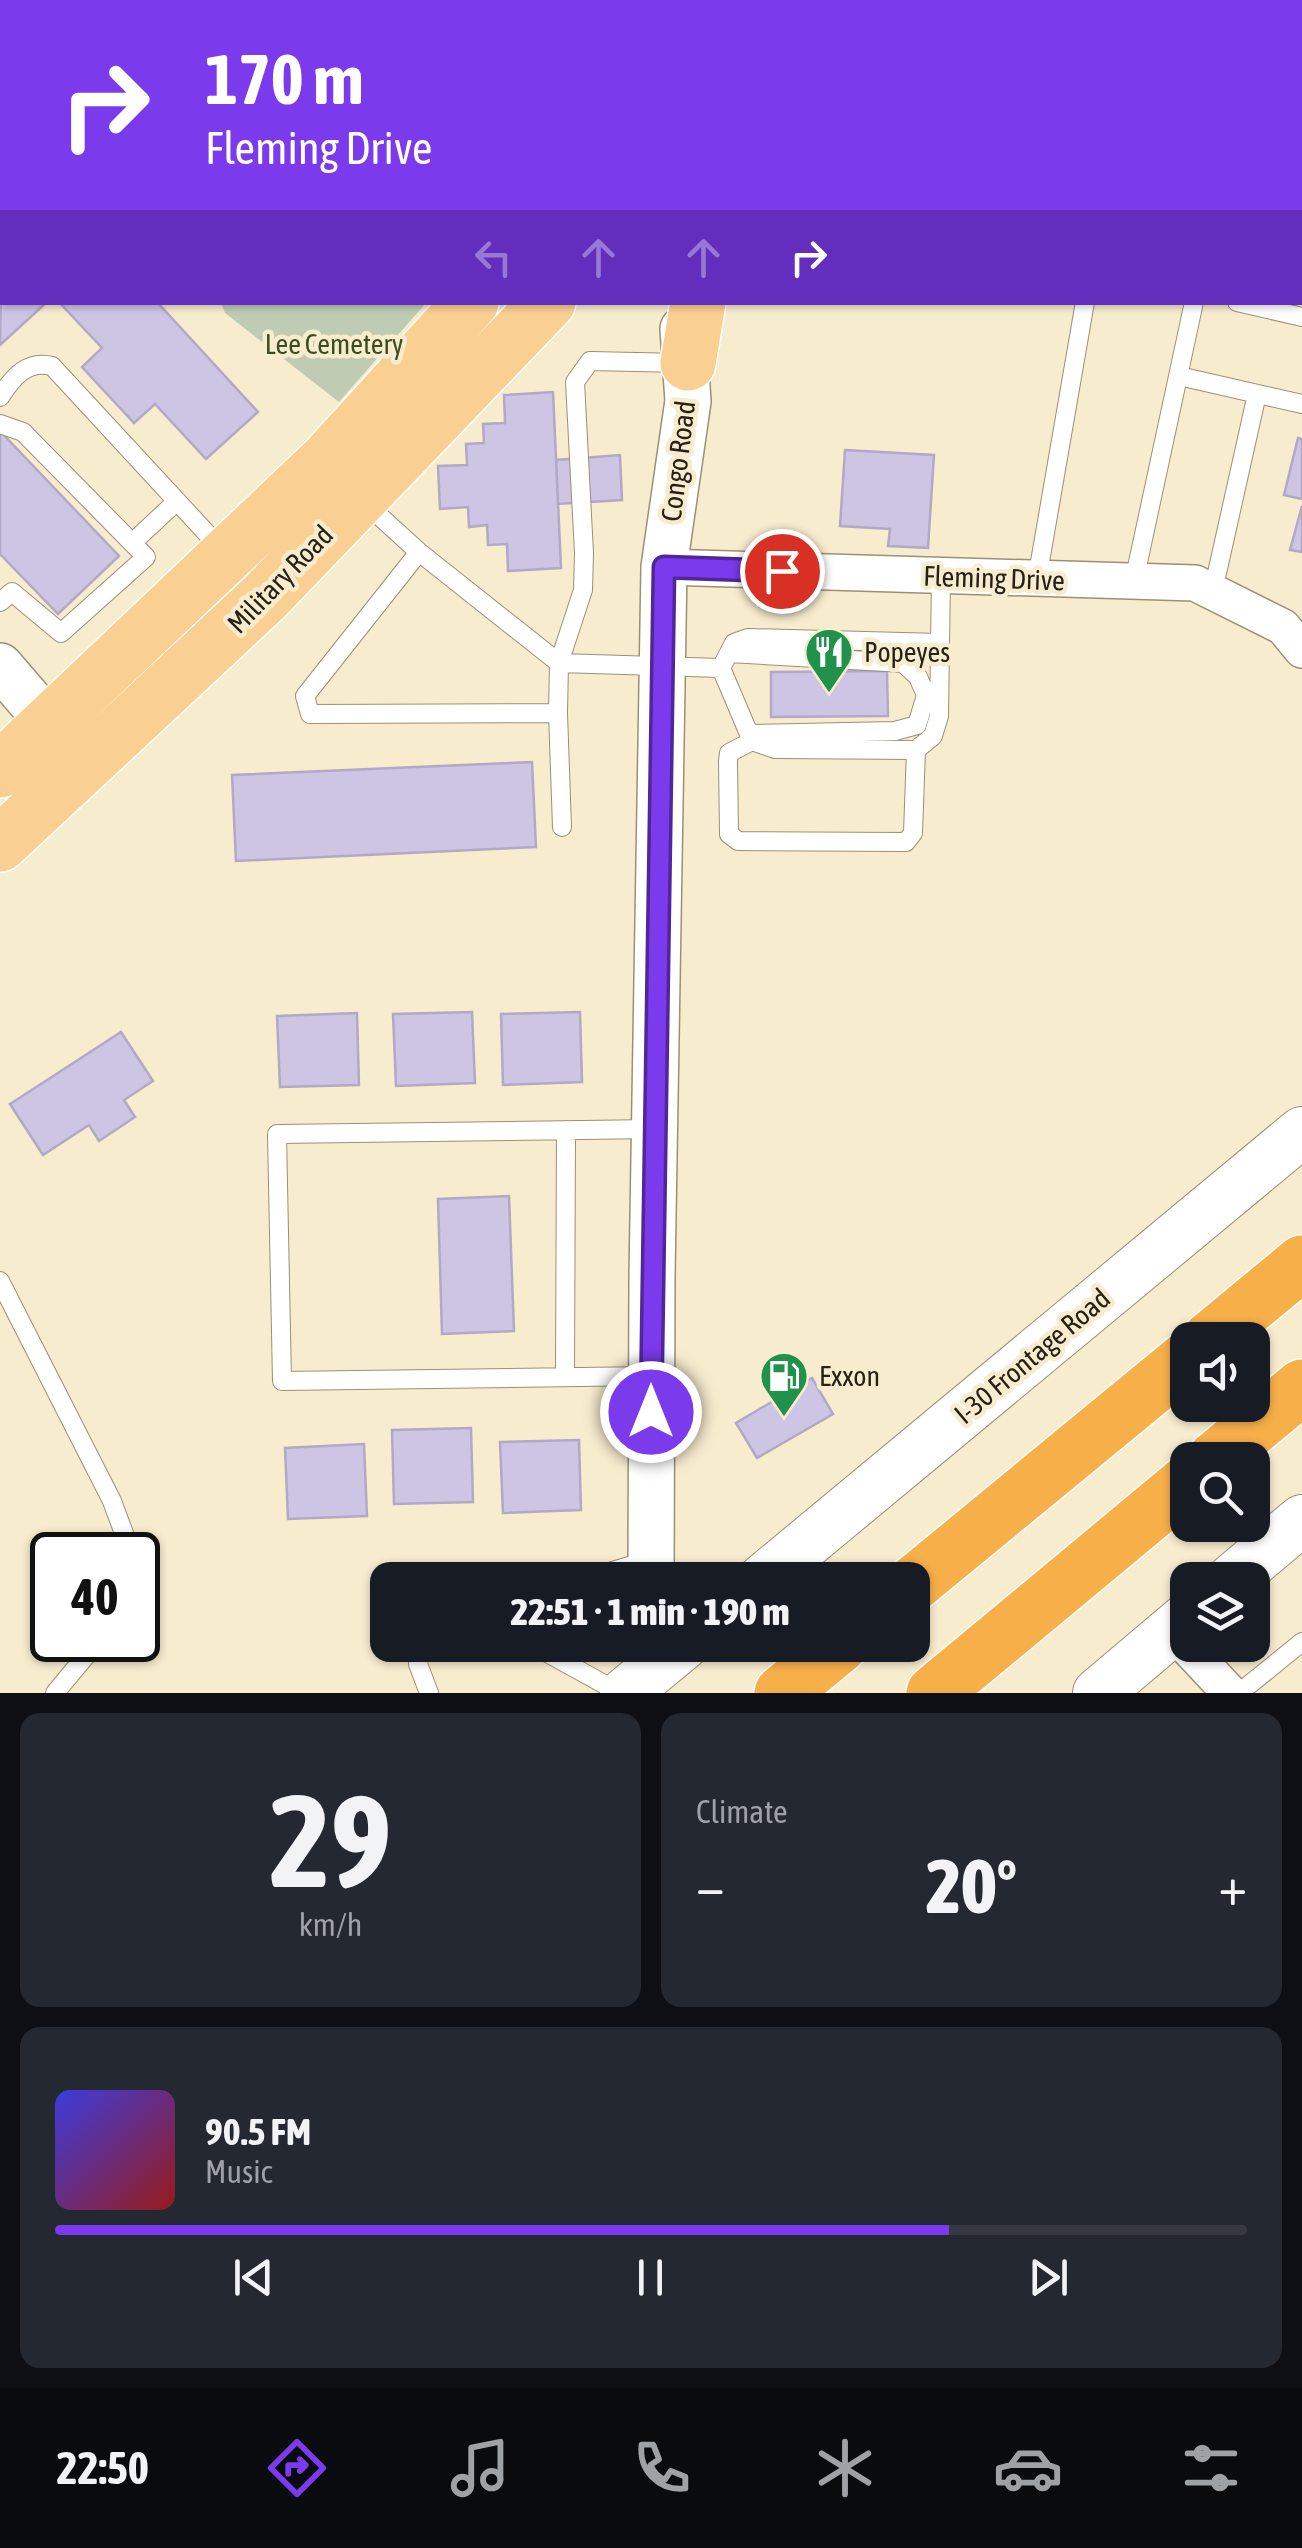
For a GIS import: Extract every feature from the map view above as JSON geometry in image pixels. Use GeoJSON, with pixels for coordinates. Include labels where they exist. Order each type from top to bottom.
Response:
{"type":"FeatureCollection","features":[{"type":"Feature","properties":{"kind":"highway"},"geometry":{"type":"LineString","coordinates":[[1232,1322],[1302,1264]]}},
{"type":"Feature","properties":{"kind":"highway"},"geometry":{"type":"LineString","coordinates":[[930,1570],[1170,1373]]}},
{"type":"Feature","properties":{"kind":"highway"},"geometry":{"type":"LineString","coordinates":[[1236,1442],[1302,1387]]}},
{"type":"Feature","properties":{"kind":"highway"},"geometry":{"type":"LineString","coordinates":[[934,1693],[1170,1497]]}},
{"type":"Feature","properties":{"kind":"highway"},"geometry":{"type":"LineString","coordinates":[[782,1693],[819,1662]]}},
{"type":"Feature","properties":{"kind":"main road","name":"Military Road"},"geometry":{"type":"LineString","coordinates":[[0,770],[326,462],[468,305]]}},
{"type":"Feature","properties":{"kind":"main road","name":"Military Road"},"geometry":{"type":"LineString","coordinates":[[0,844],[265,597],[545,305]]}},
{"type":"Feature","properties":{"kind":"main road"},"geometry":{"type":"LineString","coordinates":[[688,363],[698,305]]}},
{"type":"Feature","properties":{"kind":"main road"},"geometry":{"type":"LineString","coordinates":[[50,724],[85,766]]}},
{"type":"Feature","properties":{"kind":"main road","name":"I-30 Frontage Road"},"geometry":{"type":"LineString","coordinates":[[784,1562],[1302,1132]]}},
{"type":"Feature","properties":{"kind":"main road"},"geometry":{"type":"LineString","coordinates":[[1258,1562],[1297,1536]]}},
{"type":"Feature","properties":{"kind":"main road"},"geometry":{"type":"LineString","coordinates":[[1098,1693],[1170,1632]]}},
{"type":"Feature","properties":{"kind":"street","name":"Congo Road"},"geometry":{"type":"LineString","coordinates":[[651,1562],[664,567],[688,401],[688,363],[678,305]]}},
{"type":"Feature","properties":{"kind":"street","name":"Fleming Drive"},"geometry":{"type":"LineString","coordinates":[[664,567],[1195,583],[1283,627],[1302,650]]}},
{"type":"Feature","properties":{"kind":"street"},"geometry":{"type":"LineString","coordinates":[[0,666],[50,724]]}},
{"type":"Feature","properties":{"kind":"street"},"geometry":{"type":"LineString","coordinates":[[1207,1662],[1230,1693]]}},
{"type":"Feature","properties":{"kind":"lane"},"geometry":{"type":"LineString","coordinates":[[1037,579],[1084,305]]}},
{"type":"Feature","properties":{"kind":"lane"},"geometry":{"type":"LineString","coordinates":[[1134,582],[1193,305]]}},
{"type":"Feature","properties":{"kind":"lane"},"geometry":{"type":"LineString","coordinates":[[1251,305],[1302,316]]}},
{"type":"Feature","properties":{"kind":"lane"},"geometry":{"type":"LineString","coordinates":[[562,827],[558,663],[583,590],[575,382],[590,361],[688,363]]}},
{"type":"Feature","properties":{"kind":"lane"},"geometry":{"type":"LineString","coordinates":[[0,397],[27,366],[52,366],[226,554]]}},
{"type":"Feature","properties":{"kind":"lane"},"geometry":{"type":"LineString","coordinates":[[1179,376],[1302,404]]}},
{"type":"Feature","properties":{"kind":"lane"},"geometry":{"type":"LineString","coordinates":[[1213,590],[1257,394]]}},
{"type":"Feature","properties":{"kind":"lane"},"geometry":{"type":"LineString","coordinates":[[0,424],[23,432],[146,557],[61,633],[12,592],[0,602]]}},
{"type":"Feature","properties":{"kind":"lane"},"geometry":{"type":"LineString","coordinates":[[359,497],[419,552],[558,663],[662,668],[725,660],[903,663],[918,677],[926,695],[917,726],[895,732],[751,737],[729,753],[728,834],[738,841],[906,842],[914,833],[916,750]]}},
{"type":"Feature","properties":{"kind":"lane"},"geometry":{"type":"LineString","coordinates":[[132,543],[177,501]]}},
{"type":"Feature","properties":{"kind":"lane"},"geometry":{"type":"LineString","coordinates":[[419,552],[305,696],[310,714],[558,713]]}},
{"type":"Feature","properties":{"kind":"lane"},"geometry":{"type":"LineString","coordinates":[[940,643],[748,638],[734,643],[725,660],[751,737],[775,750],[916,750],[933,736],[939,716],[941,576]]}},
{"type":"Feature","properties":{"kind":"lane"},"geometry":{"type":"LineString","coordinates":[[564,1377],[566,1130]]}},
{"type":"Feature","properties":{"kind":"lane"},"geometry":{"type":"LineString","coordinates":[[652,1376],[282,1381],[277,1134],[654,1130]]}},
{"type":"Feature","properties":{"kind":"lane"},"geometry":{"type":"LineString","coordinates":[[0,1280],[112,1501],[123,1532]]}},
{"type":"Feature","properties":{"kind":"lane"},"geometry":{"type":"LineString","coordinates":[[1239,1693],[1302,1642]]}},
{"type":"Feature","properties":{"kind":"lane"},"geometry":{"type":"LineString","coordinates":[[55,1693],[81,1662]]}},
{"type":"Feature","properties":{"kind":"lane"},"geometry":{"type":"LineString","coordinates":[[418,1662],[428,1693]]}},
{"type":"Feature","properties":{"kind":"lane"},"geometry":{"type":"LineString","coordinates":[[610,1662],[646,1670]]}},
{"type":"Feature","properties":{"kind":"green space","name":"Lee Cemetery"},"geometry":{"type":"Polygon","coordinates":[[[222,305],[424,305],[339,402],[225,313],[222,305]]]}},
{"type":"Feature","properties":{"kind":"building"},"geometry":{"type":"Polygon","coordinates":[[[1,305],[44,305],[0,345],[1,305]]]}},
{"type":"Feature","properties":{"kind":"building"},"geometry":{"type":"Polygon","coordinates":[[[62,305],[160,305],[258,412],[206,459],[155,404],[134,423],[82,367],[102,348],[62,305]]]}},
{"type":"Feature","properties":{"kind":"building"},"geometry":{"type":"Polygon","coordinates":[[[553,392],[561,568],[508,571],[507,544],[488,545],[487,525],[469,527],[468,507],[440,509],[438,466],[467,465],[466,444],[484,443],[483,424],[505,423],[504,395],[553,392]]]}},
{"type":"Feature","properties":{"kind":"building"},"geometry":{"type":"Polygon","coordinates":[[[0,431],[119,556],[58,614],[0,554],[0,431]]]}},
{"type":"Feature","properties":{"kind":"building"},"geometry":{"type":"Polygon","coordinates":[[[1298,438],[1302,439],[1302,499],[1284,495],[1298,438]]]}},
{"type":"Feature","properties":{"kind":"building"},"geometry":{"type":"Polygon","coordinates":[[[845,450],[934,455],[928,548],[888,546],[890,529],[840,526],[845,450]]]}},
{"type":"Feature","properties":{"kind":"building"},"geometry":{"type":"Polygon","coordinates":[[[620,455],[622,500],[558,504],[556,460],[620,455]]]}},
{"type":"Feature","properties":{"kind":"building"},"geometry":{"type":"Polygon","coordinates":[[[1302,506],[1302,552],[1290,550],[1302,506]]]}},
{"type":"Feature","properties":{"kind":"building","name":"Popeyes"},"geometry":{"type":"Polygon","coordinates":[[[887,671],[888,716],[771,717],[771,672],[887,671]]]}},
{"type":"Feature","properties":{"kind":"building"},"geometry":{"type":"Polygon","coordinates":[[[532,762],[536,847],[236,861],[232,775],[532,762]]]}},
{"type":"Feature","properties":{"kind":"building"},"geometry":{"type":"Polygon","coordinates":[[[472,1012],[475,1083],[396,1086],[393,1014],[472,1012]]]}},
{"type":"Feature","properties":{"kind":"building"},"geometry":{"type":"Polygon","coordinates":[[[580,1012],[582,1082],[503,1085],[501,1014],[580,1012]]]}},
{"type":"Feature","properties":{"kind":"building"},"geometry":{"type":"Polygon","coordinates":[[[357,1013],[359,1085],[280,1087],[277,1016],[357,1013]]]}},
{"type":"Feature","properties":{"kind":"building"},"geometry":{"type":"Polygon","coordinates":[[[121,1032],[153,1081],[124,1100],[135,1117],[99,1141],[89,1125],[43,1155],[10,1104],[121,1032]]]}},
{"type":"Feature","properties":{"kind":"building"},"geometry":{"type":"Polygon","coordinates":[[[509,1196],[514,1331],[442,1334],[438,1199],[509,1196]]]}},
{"type":"Feature","properties":{"kind":"building","name":"Exxon"},"geometry":{"type":"Polygon","coordinates":[[[812,1378],[833,1414],[757,1458],[736,1423],[812,1378]]]}},
{"type":"Feature","properties":{"kind":"building"},"geometry":{"type":"Polygon","coordinates":[[[471,1428],[473,1502],[394,1504],[392,1430],[471,1428]]]}},
{"type":"Feature","properties":{"kind":"building"},"geometry":{"type":"Polygon","coordinates":[[[579,1440],[581,1510],[503,1513],[500,1442],[579,1440]]]}},
{"type":"Feature","properties":{"kind":"building"},"geometry":{"type":"Polygon","coordinates":[[[364,1444],[367,1516],[288,1519],[285,1448],[364,1444]]]}},
{"type":"Feature","properties":{"kind":"place","name":"Popeyes"},"geometry":{"type":"Point","coordinates":[829,694]}},
{"type":"Feature","properties":{"kind":"place","name":"Exxon"},"geometry":{"type":"Point","coordinates":[784,1418]}},
{"type":"Feature","properties":{"kind":"route"},"geometry":{"type":"LineString","coordinates":[[651,1412],[664,567],[782,571]]}}]}
